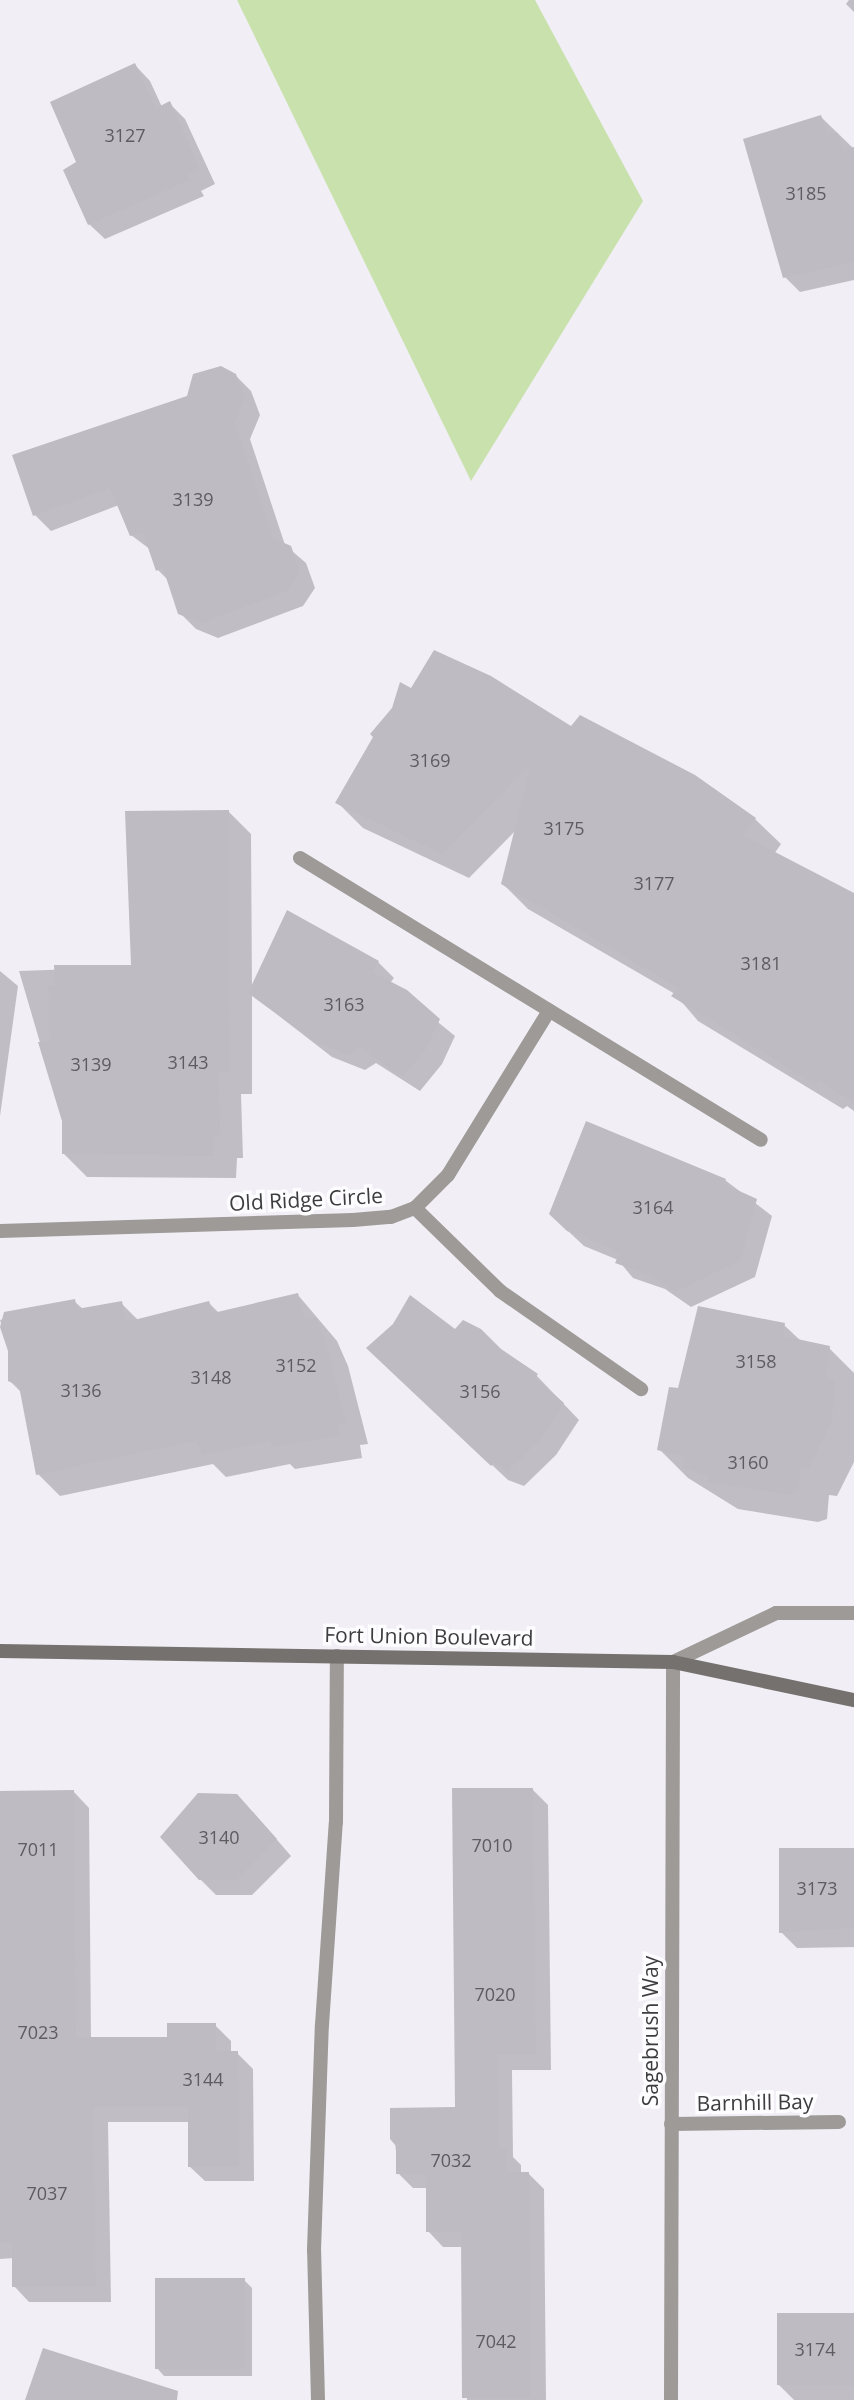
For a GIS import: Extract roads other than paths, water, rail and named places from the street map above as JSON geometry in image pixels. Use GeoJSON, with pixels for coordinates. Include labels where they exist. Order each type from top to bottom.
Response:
{"type":"FeatureCollection","features":[{"type":"Feature","properties":{"kind":"main road","name":"Fort Union Boulevard"},"geometry":{"type":"LineString","coordinates":[[0,1651],[673,1662],[854,1700]]}},
{"type":"Feature","properties":{"kind":"street"},"geometry":{"type":"LineString","coordinates":[[300,858],[761,1140]]}},
{"type":"Feature","properties":{"kind":"street","name":"Old Ridge Circle"},"geometry":{"type":"LineString","coordinates":[[0,1231],[353,1220],[391,1217],[415,1208],[448,1175],[550,1011]]}},
{"type":"Feature","properties":{"kind":"street"},"geometry":{"type":"LineString","coordinates":[[415,1208],[500,1291],[640,1389]]}},
{"type":"Feature","properties":{"kind":"street"},"geometry":{"type":"LineString","coordinates":[[673,1662],[776,1613],[854,1613]]}},
{"type":"Feature","properties":{"kind":"street"},"geometry":{"type":"LineString","coordinates":[[318,2400],[314,2250],[322,2025],[336,1822],[337,1656]]}},
{"type":"Feature","properties":{"kind":"street","name":"Sagebrush Way"},"geometry":{"type":"LineString","coordinates":[[671,2400],[673,1662]]}},
{"type":"Feature","properties":{"kind":"street","name":"Barnhill Bay"},"geometry":{"type":"LineString","coordinates":[[671,2124],[839,2122]]}}]}
